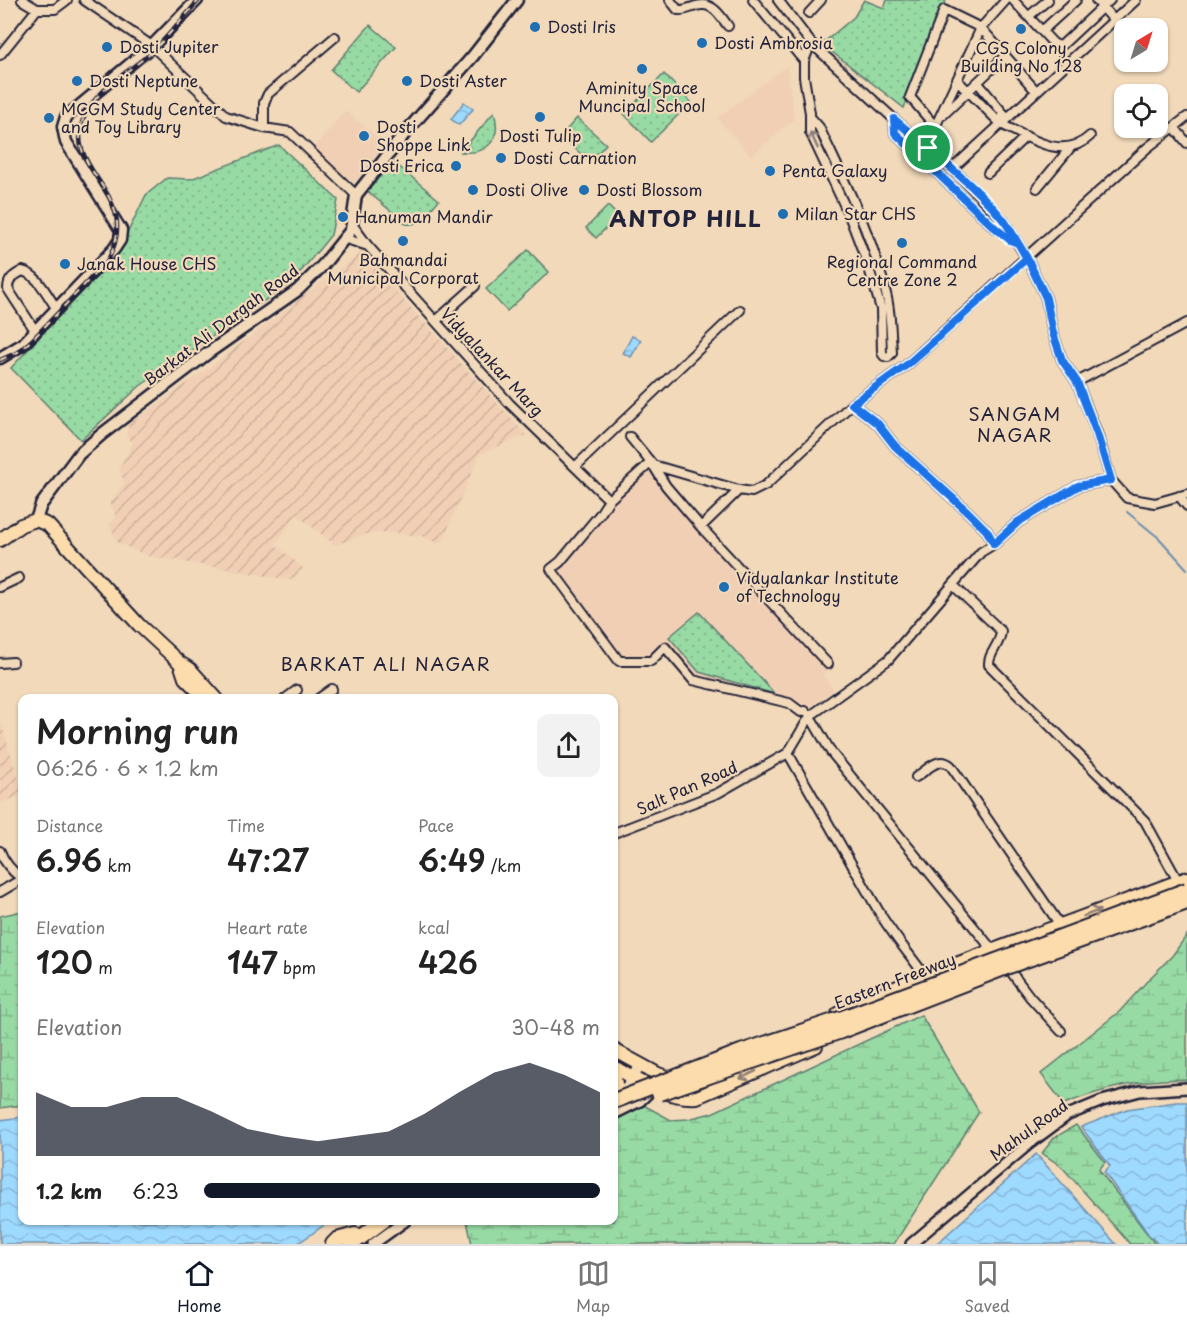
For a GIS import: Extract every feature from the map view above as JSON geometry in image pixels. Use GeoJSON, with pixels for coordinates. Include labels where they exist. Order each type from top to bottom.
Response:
{"type":"FeatureCollection","features":[{"type":"Feature","properties":{"kind":"highway","name":"Eastern Freeway"},"geometry":{"type":"LineString","coordinates":[[618,1099],[741,1052],[837,1020],[1184,883]]}},
{"type":"Feature","properties":{"kind":"highway"},"geometry":{"type":"LineString","coordinates":[[1171,901],[1187,903]]}},
{"type":"Feature","properties":{"kind":"highway","name":"Eastern Freeway"},"geometry":{"type":"LineString","coordinates":[[618,1108],[841,1031],[1009,966],[1187,903]]}},
{"type":"Feature","properties":{"kind":"highway"},"geometry":{"type":"LineString","coordinates":[[354,1242],[377,1225]]}},
{"type":"Feature","properties":{"kind":"highway"},"geometry":{"type":"LineString","coordinates":[[333,1244],[337,1240],[354,1242],[386,1225]]}},
{"type":"Feature","properties":{"kind":"main road"},"geometry":{"type":"LineString","coordinates":[[0,358],[18,349],[36,332],[120,240],[121,230],[66,142],[63,127],[66,117],[152,46],[197,0]]}},
{"type":"Feature","properties":{"kind":"main road"},"geometry":{"type":"LineString","coordinates":[[356,195],[517,0]]}},
{"type":"Feature","properties":{"kind":"main road","name":"Barkat Ali Dargah Road"},"geometry":{"type":"LineString","coordinates":[[36,520],[41,505],[79,454],[170,381],[298,290],[351,230],[356,195]]}},
{"type":"Feature","properties":{"kind":"main road"},"geometry":{"type":"LineString","coordinates":[[0,540],[21,525],[36,520],[48,525],[139,625],[180,663],[190,669],[212,694]]}},
{"type":"Feature","properties":{"kind":"main road"},"geometry":{"type":"LineString","coordinates":[[180,663],[185,678],[201,694]]}},
{"type":"Feature","properties":{"kind":"main road"},"geometry":{"type":"LineString","coordinates":[[618,1052],[657,1074],[675,1081],[694,1081],[925,976],[1060,925],[1184,883]]}},
{"type":"Feature","properties":{"kind":"main road"},"geometry":{"type":"LineString","coordinates":[[618,1069],[653,1088],[682,1098],[697,1097],[777,1062],[1009,969],[1105,925],[1187,896]]}},
{"type":"Feature","properties":{"kind":"street"},"geometry":{"type":"LineString","coordinates":[[22,0],[37,9],[55,9],[67,0]]}},
{"type":"Feature","properties":{"kind":"street"},"geometry":{"type":"LineString","coordinates":[[84,0],[152,46],[226,116],[264,128],[290,132],[356,195]]}},
{"type":"Feature","properties":{"kind":"street"},"geometry":{"type":"LineString","coordinates":[[670,0],[678,10],[703,4],[710,7],[718,12],[728,26]]}},
{"type":"Feature","properties":{"kind":"street"},"geometry":{"type":"LineString","coordinates":[[753,0],[804,61]]}},
{"type":"Feature","properties":{"kind":"street"},"geometry":{"type":"LineString","coordinates":[[778,0],[811,43],[952,169],[1004,221],[1027,258],[1046,298],[1053,333],[1062,360],[1077,382],[1097,434],[1111,480],[1127,498],[1155,503],[1183,495],[1187,506]]}},
{"type":"Feature","properties":{"kind":"street"},"geometry":{"type":"LineString","coordinates":[[809,13],[821,0]]}},
{"type":"Feature","properties":{"kind":"street"},"geometry":{"type":"LineString","coordinates":[[936,125],[981,28],[1006,0]]}},
{"type":"Feature","properties":{"kind":"street"},"geometry":{"type":"LineString","coordinates":[[1013,0],[1058,46],[1062,45],[1110,0]]}},
{"type":"Feature","properties":{"kind":"street"},"geometry":{"type":"LineString","coordinates":[[1029,16],[1048,0]]}},
{"type":"Feature","properties":{"kind":"street"},"geometry":{"type":"LineString","coordinates":[[1042,31],[1076,0]]}},
{"type":"Feature","properties":{"kind":"street"},"geometry":{"type":"LineString","coordinates":[[952,169],[1114,20],[1096,0]]}},
{"type":"Feature","properties":{"kind":"street"},"geometry":{"type":"LineString","coordinates":[[1116,18],[1136,0]]}},
{"type":"Feature","properties":{"kind":"street"},"geometry":{"type":"LineString","coordinates":[[0,55],[37,9]]}},
{"type":"Feature","properties":{"kind":"street"},"geometry":{"type":"LineString","coordinates":[[947,140],[910,98],[944,10],[981,28],[1036,91]]}},
{"type":"Feature","properties":{"kind":"street"},"geometry":{"type":"LineString","coordinates":[[264,128],[264,103],[268,94],[335,37]]}},
{"type":"Feature","properties":{"kind":"street"},"geometry":{"type":"LineString","coordinates":[[811,43],[804,61],[804,77],[811,118],[810,132],[849,214],[860,244],[881,309],[882,353],[888,357],[892,353],[888,300],[870,242],[856,206],[819,128],[811,118]]}},
{"type":"Feature","properties":{"kind":"street"},"geometry":{"type":"LineString","coordinates":[[941,116],[1005,56]]}},
{"type":"Feature","properties":{"kind":"street"},"geometry":{"type":"LineString","coordinates":[[957,80],[997,120],[1002,119],[1004,112],[978,83]]}},
{"type":"Feature","properties":{"kind":"street"},"geometry":{"type":"LineString","coordinates":[[1061,1030],[1030,997],[831,752],[807,713],[801,712],[789,703],[693,680],[665,648],[651,660],[619,661],[551,568],[560,562],[609,500],[644,467],[653,465],[752,492],[766,485],[852,404],[908,364],[1148,148],[1187,117]]}},
{"type":"Feature","properties":{"kind":"street"},"geometry":{"type":"LineString","coordinates":[[894,119],[895,133],[993,226],[1010,240],[1018,243]]}},
{"type":"Feature","properties":{"kind":"street"},"geometry":{"type":"LineString","coordinates":[[1001,123],[1043,144],[1062,148],[1083,143],[1090,136]]}},
{"type":"Feature","properties":{"kind":"street"},"geometry":{"type":"LineString","coordinates":[[1174,127],[1187,143]]}},
{"type":"Feature","properties":{"kind":"street"},"geometry":{"type":"LineString","coordinates":[[988,173],[1026,136]]}},
{"type":"Feature","properties":{"kind":"street"},"geometry":{"type":"LineString","coordinates":[[1036,188],[1071,147]]}},
{"type":"Feature","properties":{"kind":"street","name":"Vidyalankar Marg"},"geometry":{"type":"LineString","coordinates":[[352,224],[368,246],[509,403],[609,500]]}},
{"type":"Feature","properties":{"kind":"street"},"geometry":{"type":"LineString","coordinates":[[343,238],[368,246]]}},
{"type":"Feature","properties":{"kind":"street"},"geometry":{"type":"LineString","coordinates":[[860,244],[870,242]]}},
{"type":"Feature","properties":{"kind":"street"},"geometry":{"type":"LineString","coordinates":[[36,332],[8,288],[11,278],[22,271],[34,276],[57,309]]}},
{"type":"Feature","properties":{"kind":"street"},"geometry":{"type":"LineString","coordinates":[[436,321],[475,286]]}},
{"type":"Feature","properties":{"kind":"street"},"geometry":{"type":"LineString","coordinates":[[575,467],[740,310]]}},
{"type":"Feature","properties":{"kind":"street"},"geometry":{"type":"LineString","coordinates":[[1077,382],[1187,323]]}},
{"type":"Feature","properties":{"kind":"street"},"geometry":{"type":"LineString","coordinates":[[852,404],[878,424],[895,446],[968,512],[987,531],[994,544]]}},
{"type":"Feature","properties":{"kind":"street"},"geometry":{"type":"LineString","coordinates":[[630,437],[653,465],[666,486],[701,527],[828,664]]}},
{"type":"Feature","properties":{"kind":"street","name":"Salt Pan Road"},"geometry":{"type":"LineString","coordinates":[[618,831],[718,793],[788,753],[807,713],[888,660],[981,552],[994,544],[1018,522],[1078,486],[1111,480]]}},
{"type":"Feature","properties":{"kind":"street"},"geometry":{"type":"LineString","coordinates":[[701,527],[739,490]]}},
{"type":"Feature","properties":{"kind":"street"},"geometry":{"type":"LineString","coordinates":[[0,587],[19,578]]}},
{"type":"Feature","properties":{"kind":"street"},"geometry":{"type":"LineString","coordinates":[[953,585],[1002,631],[988,660],[989,665],[1145,821],[1184,883]]}},
{"type":"Feature","properties":{"kind":"street"},"geometry":{"type":"LineString","coordinates":[[0,663],[14,662]]}},
{"type":"Feature","properties":{"kind":"street"},"geometry":{"type":"LineString","coordinates":[[325,694],[332,689]]}},
{"type":"Feature","properties":{"kind":"street"},"geometry":{"type":"LineString","coordinates":[[292,694],[297,690]]}},
{"type":"Feature","properties":{"kind":"street"},"geometry":{"type":"LineString","coordinates":[[788,753],[882,917],[899,944],[916,962],[925,976]]}},
{"type":"Feature","properties":{"kind":"street"},"geometry":{"type":"LineString","coordinates":[[916,777],[938,762],[947,762],[951,766],[1060,925]]}},
{"type":"Feature","properties":{"kind":"street"},"geometry":{"type":"LineString","coordinates":[[0,851],[2,858],[18,876]]}},
{"type":"Feature","properties":{"kind":"street"},"geometry":{"type":"LineString","coordinates":[[0,892],[18,881]]}},
{"type":"Feature","properties":{"kind":"street"},"geometry":{"type":"LineString","coordinates":[[618,1092],[635,1079],[639,1064]]}},
{"type":"Feature","properties":{"kind":"street"},"geometry":{"type":"LineString","coordinates":[[618,1112],[640,1101],[653,1088],[657,1074]]}},
{"type":"Feature","properties":{"kind":"street","name":"Mahul Road"},"geometry":{"type":"LineString","coordinates":[[911,1244],[1029,1144],[1068,1115],[1102,1101],[1140,1091],[1187,1088]]}},
{"type":"Feature","properties":{"kind":"street"},"geometry":{"type":"LineString","coordinates":[[354,1242],[369,1225]]}},
{"type":"Feature","properties":{"kind":"street"},"geometry":{"type":"LineString","coordinates":[[373,1244],[399,1225]]}},
{"type":"Feature","properties":{"kind":"shaded area"},"geometry":{"type":"Polygon","coordinates":[[[787,66],[794,119],[751,156],[717,118],[787,66]]]}},
{"type":"Feature","properties":{"kind":"shaded area"},"geometry":{"type":"Polygon","coordinates":[[[345,111],[386,144],[354,183],[313,149],[345,111]]]}},
{"type":"Feature","properties":{"kind":"shaded area"},"geometry":{"type":"Polygon","coordinates":[[[361,253],[526,435],[480,454],[443,540],[439,544],[422,536],[386,532],[366,534],[335,545],[297,515],[275,544],[303,568],[291,580],[148,556],[117,542],[110,524],[116,518],[111,503],[124,482],[119,468],[133,443],[126,434],[129,424],[210,367],[361,253]]]}},
{"type":"Feature","properties":{"kind":"shaded area"},"geometry":{"type":"Polygon","coordinates":[[[648,465],[834,664],[822,674],[834,690],[801,712],[789,703],[693,680],[665,648],[651,661],[619,661],[589,613],[556,569],[648,465]]]}},
{"type":"Feature","properties":{"kind":"shaded area"},"geometry":{"type":"Polygon","coordinates":[[[0,720],[18,777],[18,796],[0,803],[0,720]]]}},
{"type":"Feature","properties":{"kind":"green space"},"geometry":{"type":"Polygon","coordinates":[[[864,0],[884,8],[887,0],[946,0],[904,108],[822,44],[854,17],[864,0]]]}},
{"type":"Feature","properties":{"kind":"green space"},"geometry":{"type":"Polygon","coordinates":[[[370,25],[396,47],[356,92],[331,70],[370,25]]]}},
{"type":"Feature","properties":{"kind":"green space"},"geometry":{"type":"Polygon","coordinates":[[[664,74],[691,102],[651,142],[624,114],[664,74]]]}},
{"type":"Feature","properties":{"kind":"green space"},"geometry":{"type":"Polygon","coordinates":[[[494,112],[496,130],[491,143],[479,151],[461,152],[494,112]]]}},
{"type":"Feature","properties":{"kind":"green space"},"geometry":{"type":"Polygon","coordinates":[[[577,118],[606,144],[590,162],[561,136],[577,118]]]}},
{"type":"Feature","properties":{"kind":"green space"},"geometry":{"type":"Polygon","coordinates":[[[279,145],[338,200],[331,235],[293,281],[140,386],[81,440],[11,368],[119,250],[146,195],[167,178],[191,179],[279,145]]]}},
{"type":"Feature","properties":{"kind":"green space"},"geometry":{"type":"Polygon","coordinates":[[[390,159],[439,200],[416,223],[406,224],[366,190],[390,159]]]}},
{"type":"Feature","properties":{"kind":"green space"},"geometry":{"type":"Polygon","coordinates":[[[608,206],[618,216],[596,238],[586,228],[608,206]]]}},
{"type":"Feature","properties":{"kind":"green space"},"geometry":{"type":"Polygon","coordinates":[[[528,250],[549,272],[507,311],[486,289],[528,250]]]}},
{"type":"Feature","properties":{"kind":"green space"},"geometry":{"type":"Polygon","coordinates":[[[699,612],[775,694],[699,672],[669,637],[699,612]]]}},
{"type":"Feature","properties":{"kind":"green space"},"geometry":{"type":"Polygon","coordinates":[[[18,912],[18,1106],[0,1108],[0,916],[18,912]]]}},
{"type":"Feature","properties":{"kind":"green space"},"geometry":{"type":"Polygon","coordinates":[[[1187,935],[1187,1080],[1156,1080],[1124,1085],[1064,1104],[1041,1074],[1120,1011],[1172,956],[1187,935]]]}},
{"type":"Feature","properties":{"kind":"green space"},"geometry":{"type":"Polygon","coordinates":[[[921,1015],[979,1112],[894,1244],[472,1244],[468,1225],[618,1225],[618,1091],[671,1120],[688,1119],[712,1113],[921,1015]]]}},
{"type":"Feature","properties":{"kind":"green space"},"geometry":{"type":"Polygon","coordinates":[[[1076,1125],[1105,1162],[1099,1170],[1155,1244],[1130,1244],[1062,1167],[1042,1153],[1054,1138],[1076,1125]]]}},
{"type":"Feature","properties":{"kind":"water"},"geometry":{"type":"Polygon","coordinates":[[[464,102],[473,109],[459,125],[451,119],[464,102]]]}},
{"type":"Feature","properties":{"kind":"water"},"geometry":{"type":"Polygon","coordinates":[[[632,336],[641,340],[631,357],[623,353],[632,336]]]}},
{"type":"Feature","properties":{"kind":"water"},"geometry":{"type":"Polygon","coordinates":[[[1187,1102],[1187,1244],[1158,1244],[1149,1235],[1104,1172],[1110,1166],[1081,1127],[1127,1109],[1187,1102]]]}},
{"type":"Feature","properties":{"kind":"water"},"geometry":{"type":"Polygon","coordinates":[[[18,1118],[18,1225],[324,1225],[297,1244],[0,1244],[0,1120],[18,1118]]]}},
{"type":"Feature","properties":{"kind":"water"},"geometry":{"type":"Polygon","coordinates":[[[1036,1154],[1116,1244],[935,1244],[941,1240],[1036,1154]]]}},
{"type":"Feature","properties":{"kind":"waterway"},"geometry":{"type":"LineString","coordinates":[[1127,512],[1159,538],[1187,569]]}},
{"type":"Feature","properties":{"kind":"railway"},"geometry":{"type":"LineString","coordinates":[[0,360],[18,352],[32,340],[108,260],[116,237],[116,217],[110,199],[83,153],[80,136],[84,117],[96,98],[153,51],[199,0]]}},
{"type":"Feature","properties":{"kind":"place","name":"Dosti Iris"},"geometry":{"type":"Point","coordinates":[535,27]}},
{"type":"Feature","properties":{"kind":"place","name":"CGS Colony Building No 128"},"geometry":{"type":"Point","coordinates":[1021,29]}},
{"type":"Feature","properties":{"kind":"place","name":"Dosti Ambrosia"},"geometry":{"type":"Point","coordinates":[702,43]}},
{"type":"Feature","properties":{"kind":"place","name":"Dosti Jupiter"},"geometry":{"type":"Point","coordinates":[107,47]}},
{"type":"Feature","properties":{"kind":"place","name":"Aminity Space Muncipal School"},"geometry":{"type":"Point","coordinates":[642,69]}},
{"type":"Feature","properties":{"kind":"place","name":"Dosti Neptune"},"geometry":{"type":"Point","coordinates":[77,81]}},
{"type":"Feature","properties":{"kind":"place","name":"Dosti Aster"},"geometry":{"type":"Point","coordinates":[407,81]}},
{"type":"Feature","properties":{"kind":"place","name":"Dosti Tulip"},"geometry":{"type":"Point","coordinates":[540,117]}},
{"type":"Feature","properties":{"kind":"place","name":"MCGM Study Center and Toy Library"},"geometry":{"type":"Point","coordinates":[49,118]}},
{"type":"Feature","properties":{"kind":"place","name":"Dosti Shoppe Link"},"geometry":{"type":"Point","coordinates":[364,136]}},
{"type":"Feature","properties":{"kind":"place","name":"Dosti Carnation"},"geometry":{"type":"Point","coordinates":[501,158]}},
{"type":"Feature","properties":{"kind":"place","name":"Dosti Erica"},"geometry":{"type":"Point","coordinates":[456,166]}},
{"type":"Feature","properties":{"kind":"place","name":"Penta Galaxy"},"geometry":{"type":"Point","coordinates":[770,171]}},
{"type":"Feature","properties":{"kind":"place","name":"Dosti Olive"},"geometry":{"type":"Point","coordinates":[473,190]}},
{"type":"Feature","properties":{"kind":"place","name":"Dosti Blossom"},"geometry":{"type":"Point","coordinates":[584,190]}},
{"type":"Feature","properties":{"kind":"place","name":"Milan Star CHS"},"geometry":{"type":"Point","coordinates":[783,214]}},
{"type":"Feature","properties":{"kind":"place","name":"Hanuman Mandir"},"geometry":{"type":"Point","coordinates":[343,217]}},
{"type":"Feature","properties":{"kind":"place","name":"Bahmandai Municipal Corporat"},"geometry":{"type":"Point","coordinates":[403,241]}},
{"type":"Feature","properties":{"kind":"place","name":"Regional Command Centre Zone 2"},"geometry":{"type":"Point","coordinates":[902,243]}},
{"type":"Feature","properties":{"kind":"place","name":"Janak House CHS"},"geometry":{"type":"Point","coordinates":[65,264]}},
{"type":"Feature","properties":{"kind":"place","name":"Vidyalankar Institute of Technology"},"geometry":{"type":"Point","coordinates":[724,587]}},
{"type":"Feature","properties":{"kind":"district","name":"ANTOP HILL"},"geometry":{"type":"Point","coordinates":[686,219]}},
{"type":"Feature","properties":{"kind":"district","name":"SANGAM NAGAR"},"geometry":{"type":"Point","coordinates":[1015,425]}},
{"type":"Feature","properties":{"kind":"district","name":"BARKAT ALI NAGAR"},"geometry":{"type":"Point","coordinates":[386,665]}},
{"type":"Feature","properties":{"kind":"route"},"geometry":{"type":"LineString","coordinates":[[928,148],[894,119],[895,133],[993,226],[1010,240],[1018,243],[1027,258],[908,364],[852,404],[878,424],[895,446],[968,512],[987,531],[994,544],[1018,522],[1078,486],[1111,480],[1097,434],[1077,382],[1062,360],[1053,333],[1046,298],[1027,258],[1018,243],[1004,221],[961,177],[928,148]]}}]}
